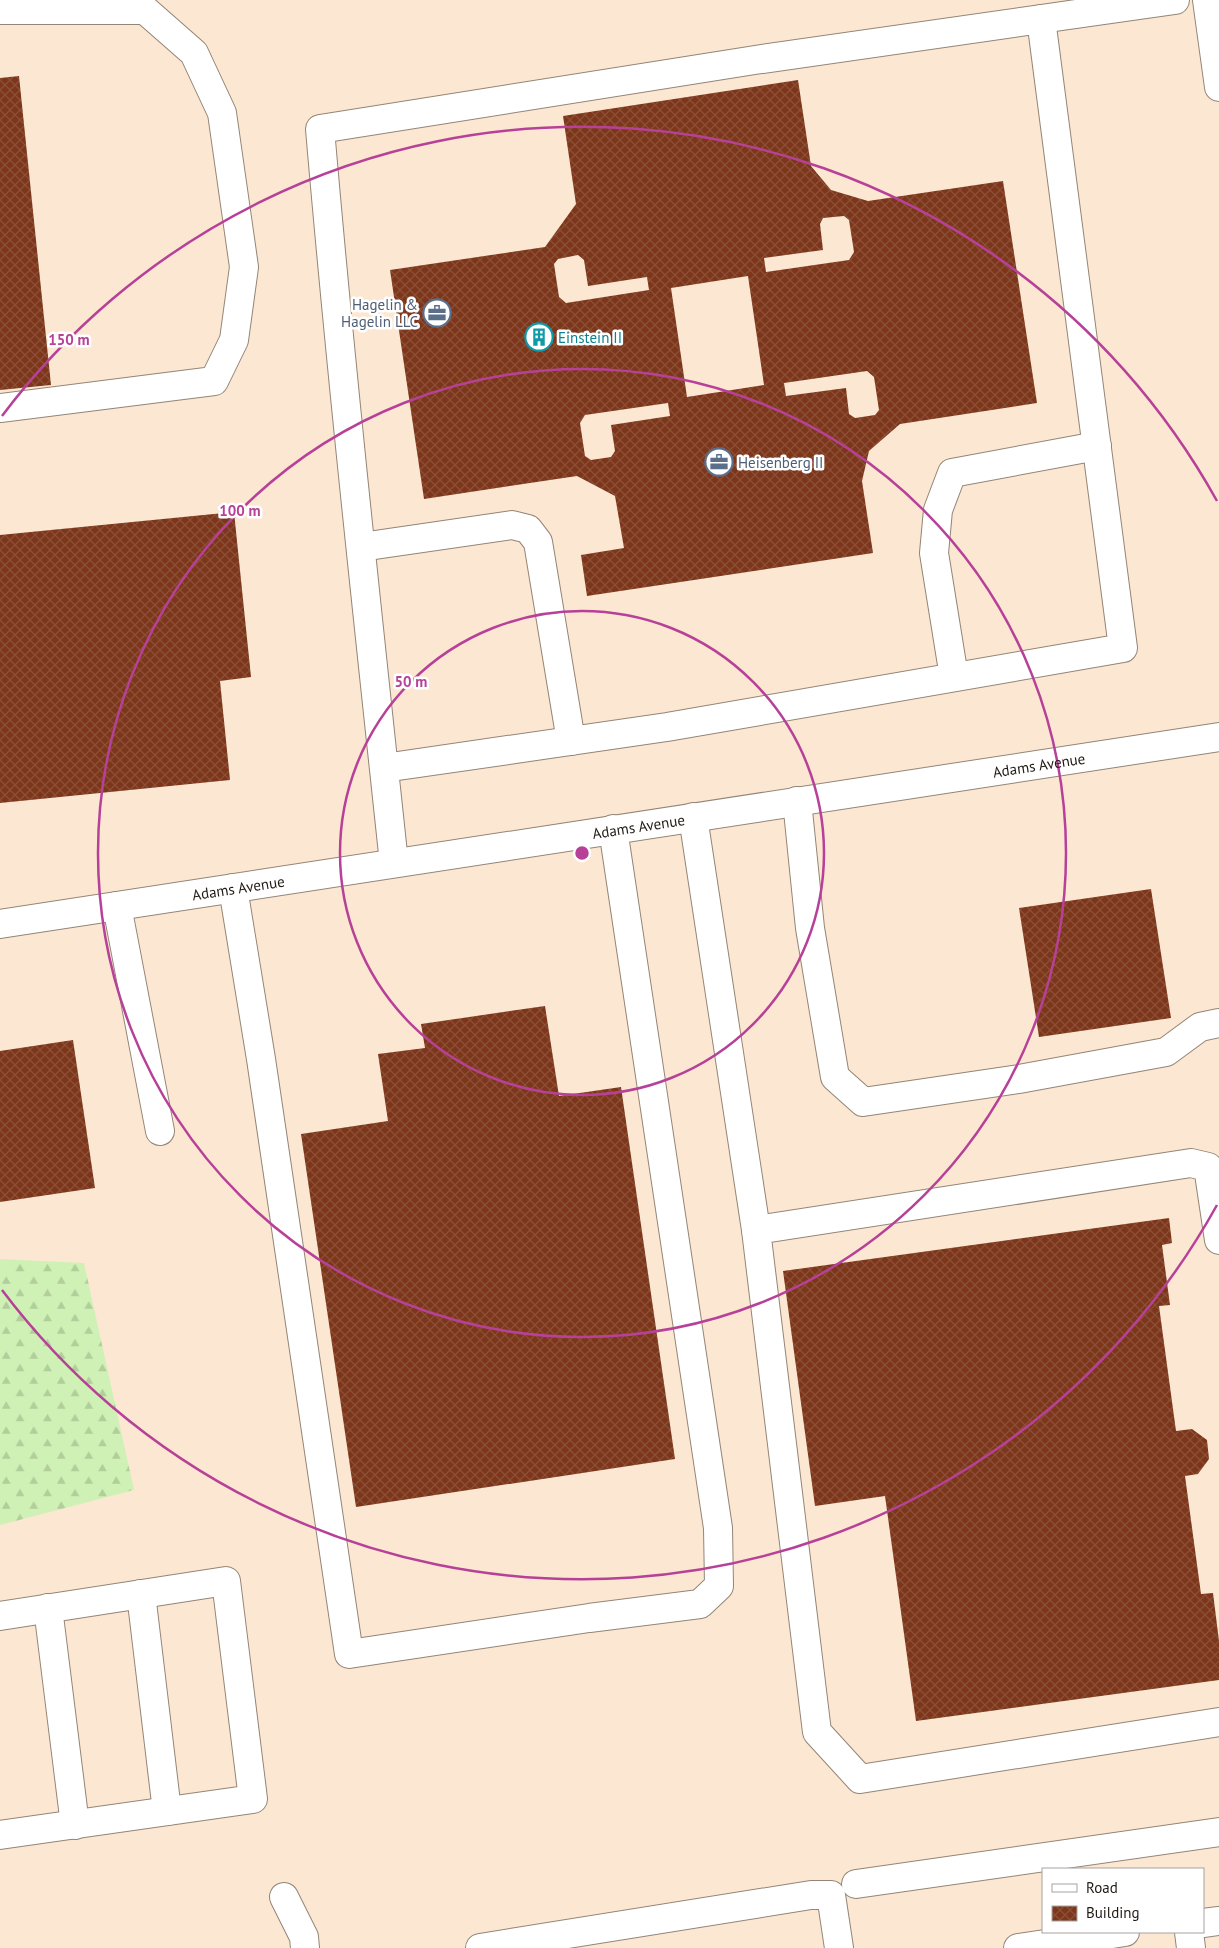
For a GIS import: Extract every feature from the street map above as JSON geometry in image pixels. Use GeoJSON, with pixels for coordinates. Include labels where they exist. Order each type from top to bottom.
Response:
{"type":"FeatureCollection","features":[{"type":"Feature","properties":{"kind":"street"},"geometry":{"type":"LineString","coordinates":[[394,863],[341,367],[320,129],[755,60],[1175,0]]}},
{"type":"Feature","properties":{"kind":"street"},"geometry":{"type":"LineString","coordinates":[[1207,0],[1219,87]]}},
{"type":"Feature","properties":{"kind":"street"},"geometry":{"type":"LineString","coordinates":[[0,10],[144,10],[194,53],[222,112],[244,267],[234,340],[214,381],[0,408]]}},
{"type":"Feature","properties":{"kind":"street"},"geometry":{"type":"LineString","coordinates":[[384,768],[667,727],[1123,648],[1041,19]]}},
{"type":"Feature","properties":{"kind":"street"},"geometry":{"type":"LineString","coordinates":[[954,677],[934,553],[938,510],[952,473],[1097,446]]}},
{"type":"Feature","properties":{"kind":"street"},"geometry":{"type":"LineString","coordinates":[[361,547],[512,525],[528,528],[538,542],[571,741]]}},
{"type":"Feature","properties":{"kind":"street","name":"Adams Avenue"},"geometry":{"type":"LineString","coordinates":[[0,924],[1219,737]]}},
{"type":"Feature","properties":{"kind":"street"},"geometry":{"type":"LineString","coordinates":[[797,801],[809,921],[835,1077],[863,1102],[1019,1079],[1166,1052],[1210,1025]]}},
{"type":"Feature","properties":{"kind":"street"},"geometry":{"type":"LineString","coordinates":[[692,817],[756,1230],[818,1732],[860,1779],[1219,1722]]}},
{"type":"Feature","properties":{"kind":"street"},"geometry":{"type":"LineString","coordinates":[[233,888],[262,1059],[349,1654],[589,1618],[700,1604],[719,1586],[718,1528],[614,829]]}},
{"type":"Feature","properties":{"kind":"street"},"geometry":{"type":"LineString","coordinates":[[117,906],[160,1131]]}},
{"type":"Feature","properties":{"kind":"street"},"geometry":{"type":"LineString","coordinates":[[756,1230],[1191,1163],[1208,1167],[1219,1240]]}},
{"type":"Feature","properties":{"kind":"street"},"geometry":{"type":"LineString","coordinates":[[0,1616],[226,1581],[253,1799],[0,1835]]}},
{"type":"Feature","properties":{"kind":"street"},"geometry":{"type":"LineString","coordinates":[[141,1594],[167,1811]]}},
{"type":"Feature","properties":{"kind":"street"},"geometry":{"type":"LineString","coordinates":[[48,1608],[75,1825]]}},
{"type":"Feature","properties":{"kind":"street"},"geometry":{"type":"LineString","coordinates":[[856,1884],[1219,1832]]}},
{"type":"Feature","properties":{"kind":"street"},"geometry":{"type":"LineString","coordinates":[[480,1948],[811,1895],[831,1895],[839,1948]]}},
{"type":"Feature","properties":{"kind":"street"},"geometry":{"type":"LineString","coordinates":[[284,1897],[304,1937],[305,1948]]}},
{"type":"Feature","properties":{"kind":"street"},"geometry":{"type":"LineString","coordinates":[[1204,1923],[1219,1921]]}},
{"type":"Feature","properties":{"kind":"street"},"geometry":{"type":"LineString","coordinates":[[1018,1948],[1118,1933]]}},
{"type":"Feature","properties":{"kind":"street"},"geometry":{"type":"LineString","coordinates":[[1189,1933],[1191,1948]]}},
{"type":"Feature","properties":{"kind":"shaded area"},"geometry":{"type":"Polygon","coordinates":[[[0,0],[1214,0],[1219,33],[1219,1948],[0,1948],[0,0]]]}},
{"type":"Feature","properties":{"kind":"green space"},"geometry":{"type":"Polygon","coordinates":[[[0,1259],[84,1263],[134,1490],[0,1525],[0,1259]]]}},
{"type":"Feature","properties":{"kind":"building"},"geometry":{"type":"Polygon","coordinates":[[[19,76],[51,385],[0,390],[0,78],[19,76]]]}},
{"type":"Feature","properties":{"kind":"building","name":"Einstein II"},"geometry":{"type":"Polygon","coordinates":[[[798,80],[811,166],[831,190],[868,201],[1003,181],[1037,403],[900,424],[869,451],[862,481],[873,553],[587,596],[581,555],[624,548],[615,496],[577,476],[424,499],[390,270],[545,247],[576,204],[563,116],[798,80]],[[844,216],[823,218],[820,224],[823,250],[764,258],[766,272],[849,260],[854,252],[849,220],[844,216]],[[578,255],[558,259],[554,264],[559,297],[566,303],[649,290],[647,277],[588,286],[584,260],[578,255]],[[748,276],[671,288],[687,397],[764,385],[748,276]],[[867,371],[784,383],[786,396],[846,388],[849,414],[855,418],[875,415],[879,410],[874,377],[867,371]],[[668,403],[585,415],[580,423],[585,456],[591,460],[611,457],[615,451],[611,425],[670,416],[668,403]]]}},
{"type":"Feature","properties":{"kind":"building"},"geometry":{"type":"Polygon","coordinates":[[[234,512],[251,677],[220,681],[230,780],[0,803],[0,535],[234,512]]]}},
{"type":"Feature","properties":{"kind":"building"},"geometry":{"type":"Polygon","coordinates":[[[1151,889],[1171,1018],[1039,1037],[1019,908],[1151,889]]]}},
{"type":"Feature","properties":{"kind":"building"},"geometry":{"type":"Polygon","coordinates":[[[545,1006],[559,1096],[621,1087],[675,1459],[356,1507],[301,1134],[388,1121],[378,1054],[425,1048],[421,1024],[545,1006]]]}},
{"type":"Feature","properties":{"kind":"building"},"geometry":{"type":"Polygon","coordinates":[[[73,1040],[95,1188],[0,1202],[0,1051],[73,1040]]]}},
{"type":"Feature","properties":{"kind":"building"},"geometry":{"type":"Polygon","coordinates":[[[1169,1218],[1172,1243],[1162,1245],[1170,1305],[1159,1306],[1176,1431],[1192,1429],[1207,1440],[1209,1459],[1198,1474],[1185,1476],[1201,1594],[1213,1593],[1219,1641],[1219,1680],[916,1721],[885,1496],[815,1506],[783,1271],[1169,1218]]]}},
{"type":"Feature","properties":{"kind":"place","name":"Hagelin & Hagelin LLC"},"geometry":{"type":"Point","coordinates":[437,313]}},
{"type":"Feature","properties":{"kind":"place","name":"Einstein II"},"geometry":{"type":"Point","coordinates":[539,337]}},
{"type":"Feature","properties":{"kind":"place","name":"Heisenberg II"},"geometry":{"type":"Point","coordinates":[719,462]}}]}
